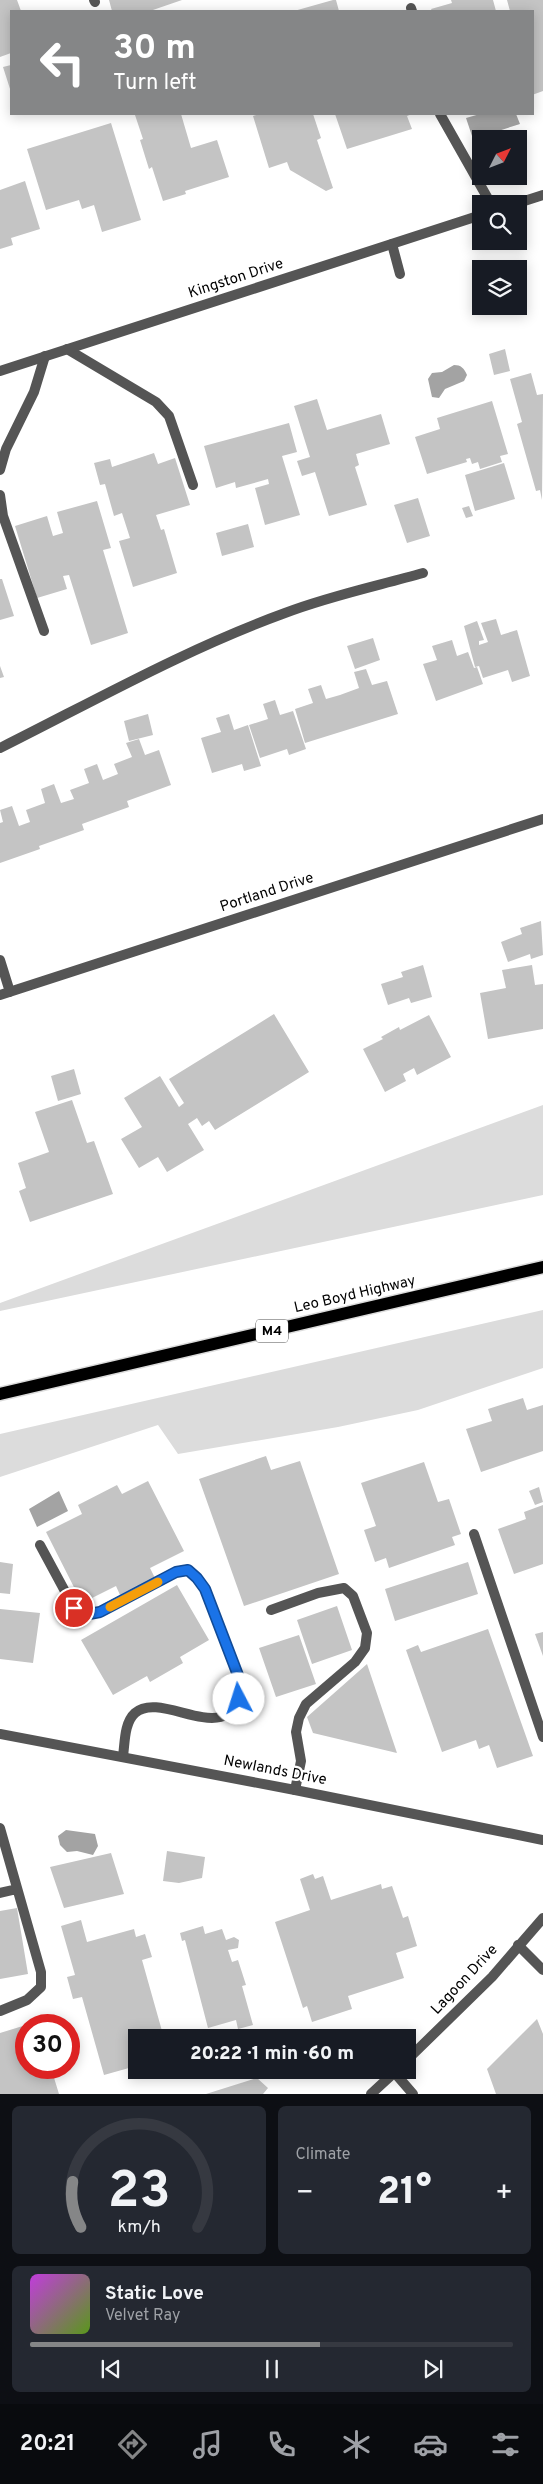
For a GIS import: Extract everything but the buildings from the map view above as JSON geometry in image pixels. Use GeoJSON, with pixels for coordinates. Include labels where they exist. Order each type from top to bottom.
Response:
{"type":"FeatureCollection","features":[{"type":"Feature","properties":{"kind":"main road","name":"Leo Boyd Highway"},"geometry":{"type":"LineString","coordinates":[[0,1394],[543,1267]]}},
{"type":"Feature","properties":{"kind":"street"},"geometry":{"type":"LineString","coordinates":[[441,115],[487,195]]}},
{"type":"Feature","properties":{"kind":"street"},"geometry":{"type":"LineString","coordinates":[[527,200],[543,195]]}},
{"type":"Feature","properties":{"kind":"street","name":"Kingston Drive"},"geometry":{"type":"LineString","coordinates":[[0,371],[472,218]]}},
{"type":"Feature","properties":{"kind":"street"},"geometry":{"type":"LineString","coordinates":[[392,244],[400,274]]}},
{"type":"Feature","properties":{"kind":"street"},"geometry":{"type":"LineString","coordinates":[[67,349],[156,402],[169,416],[193,485]]}},
{"type":"Feature","properties":{"kind":"street"},"geometry":{"type":"LineString","coordinates":[[0,470],[6,448],[34,392],[45,356]]}},
{"type":"Feature","properties":{"kind":"street"},"geometry":{"type":"LineString","coordinates":[[0,495],[3,516],[44,631]]}},
{"type":"Feature","properties":{"kind":"street"},"geometry":{"type":"LineString","coordinates":[[0,748],[150,671],[250,626],[287,612],[423,573]]}},
{"type":"Feature","properties":{"kind":"street","name":"Portland Drive"},"geometry":{"type":"LineString","coordinates":[[5,993],[543,819]]}},
{"type":"Feature","properties":{"kind":"street"},"geometry":{"type":"LineString","coordinates":[[0,960],[5,993]]}},
{"type":"Feature","properties":{"kind":"street"},"geometry":{"type":"LineString","coordinates":[[474,1534],[543,1737]]}},
{"type":"Feature","properties":{"kind":"street"},"geometry":{"type":"LineString","coordinates":[[40,1545],[74,1608],[84,1615],[100,1612],[176,1572],[188,1570],[205,1589],[241,1683],[239,1699],[231,1711],[218,1717],[202,1718],[154,1706],[143,1707],[134,1713],[128,1724],[123,1756]]}},
{"type":"Feature","properties":{"kind":"street"},"geometry":{"type":"LineString","coordinates":[[270,1610],[325,1591],[344,1588],[353,1596],[367,1632],[366,1648],[355,1662],[306,1704],[299,1718],[296,1732],[301,1761],[295,1790]]}},
{"type":"Feature","properties":{"kind":"street","name":"Newlands Drive"},"geometry":{"type":"LineString","coordinates":[[0,1734],[123,1756],[543,1840]]}},
{"type":"Feature","properties":{"kind":"street"},"geometry":{"type":"LineString","coordinates":[[0,1828],[41,1972],[41,1987],[27,2000],[0,2011]]}},
{"type":"Feature","properties":{"kind":"street"},"geometry":{"type":"LineString","coordinates":[[0,1893],[17,1889]]}},
{"type":"Feature","properties":{"kind":"street","name":"Lagoon Drive"},"geometry":{"type":"LineString","coordinates":[[416,2051],[492,1977],[543,1918]]}},
{"type":"Feature","properties":{"kind":"street"},"geometry":{"type":"LineString","coordinates":[[518,1945],[543,1970]]}},
{"type":"Feature","properties":{"kind":"street"},"geometry":{"type":"LineString","coordinates":[[371,2094],[387,2079]]}},
{"type":"Feature","properties":{"kind":"street"},"geometry":{"type":"LineString","coordinates":[[401,2079],[413,2094]]}},
{"type":"Feature","properties":{"kind":"shaded area"},"geometry":{"type":"Polygon","coordinates":[[[476,115],[516,115],[520,124],[501,130],[472,130],[472,136],[466,118],[476,115]]]}},
{"type":"Feature","properties":{"kind":"shaded area"},"geometry":{"type":"Polygon","coordinates":[[[454,365],[460,366],[465,370],[467,375],[464,381],[445,389],[439,398],[432,397],[428,379],[432,373],[442,372],[454,365]]]}},
{"type":"Feature","properties":{"kind":"shaded area"},"geometry":{"type":"Polygon","coordinates":[[[543,1105],[543,1195],[0,1311],[0,1303],[543,1105]]]}},
{"type":"Feature","properties":{"kind":"shaded area"},"geometry":{"type":"Polygon","coordinates":[[[543,1310],[543,1368],[418,1410],[338,1427],[178,1454],[158,1425],[0,1477],[0,1434],[543,1310]]]}},
{"type":"Feature","properties":{"kind":"shaded area"},"geometry":{"type":"Polygon","coordinates":[[[59,1491],[68,1511],[37,1527],[29,1509],[59,1491]]]}},
{"type":"Feature","properties":{"kind":"shaded area"},"geometry":{"type":"Polygon","coordinates":[[[66,1830],[95,1834],[98,1846],[93,1855],[77,1851],[67,1852],[60,1845],[58,1836],[66,1830]]]}},
{"type":"Feature","properties":{"kind":"slow traffic"},"geometry":{"type":"LineString","coordinates":[[110,1607],[158,1582]]}},
{"type":"Feature","properties":{"kind":"route"},"geometry":{"type":"LineString","coordinates":[[74,1608],[84,1615],[100,1612],[176,1572],[188,1570],[205,1589],[241,1683],[239,1699]]}}]}
